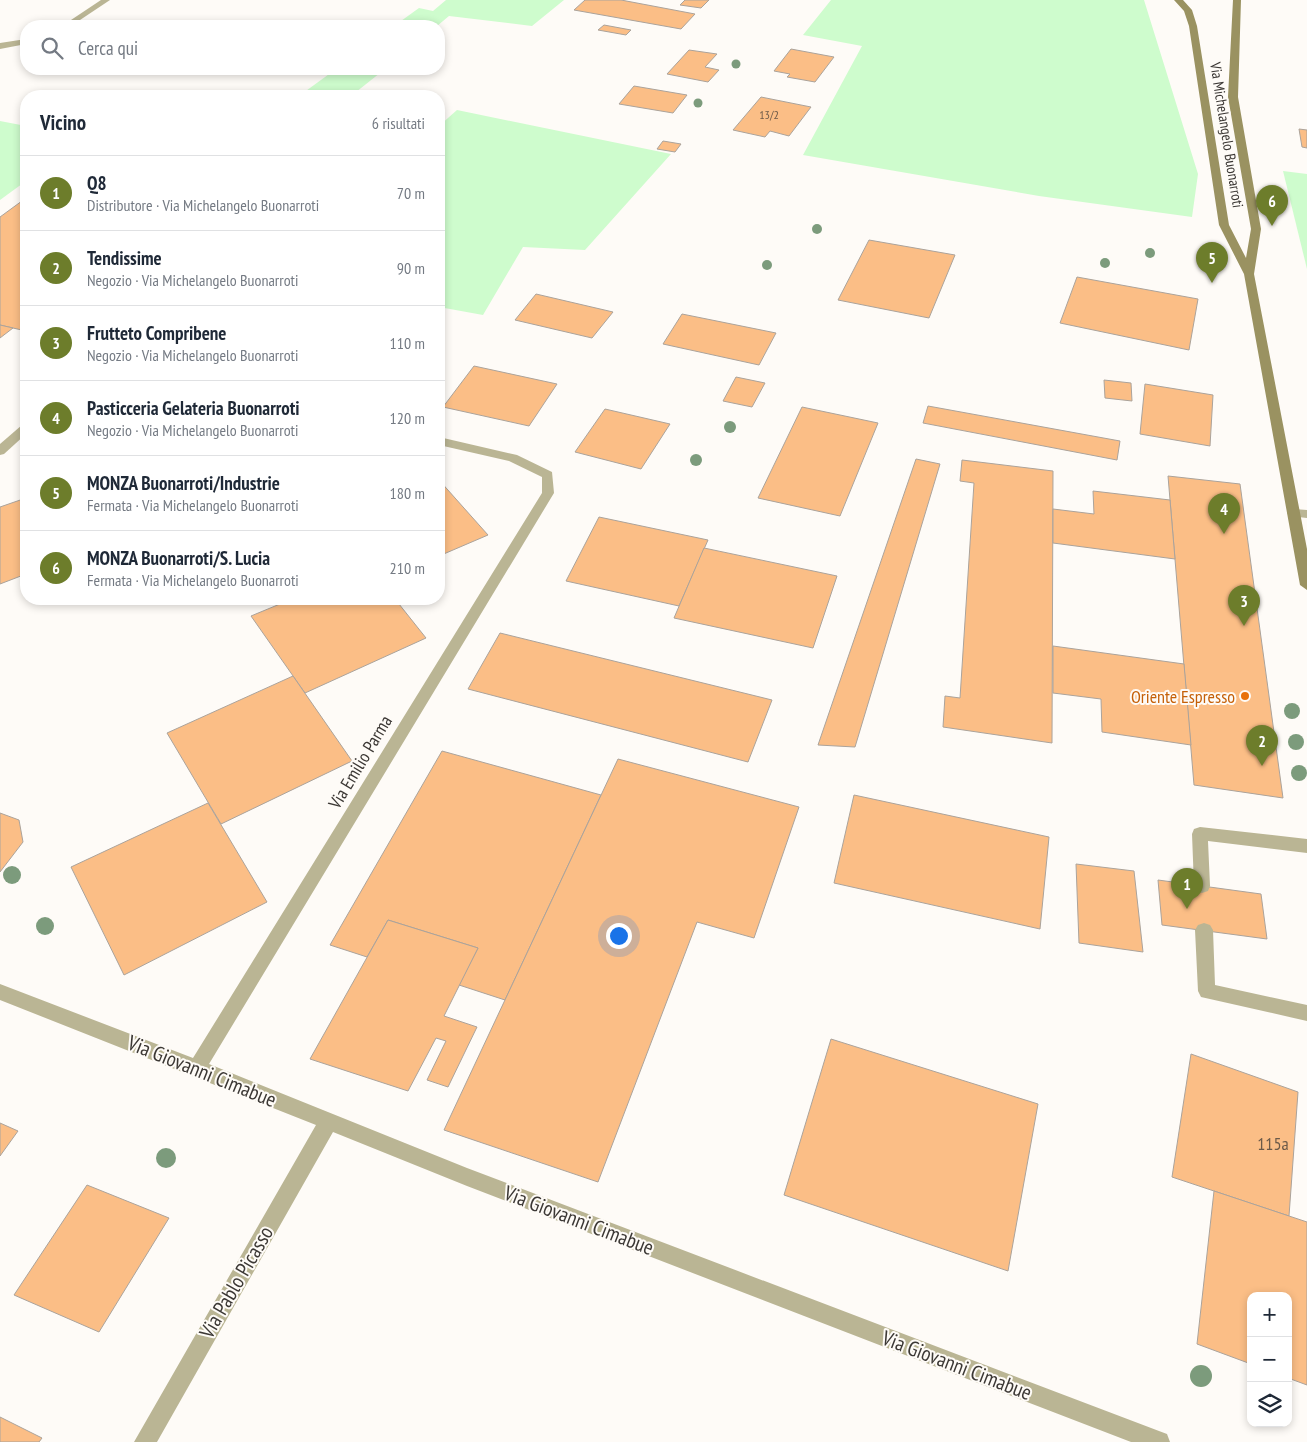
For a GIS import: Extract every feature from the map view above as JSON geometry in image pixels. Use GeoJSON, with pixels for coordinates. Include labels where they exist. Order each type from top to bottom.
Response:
{"type":"FeatureCollection","features":[{"type":"Feature","properties":{"kind":"street"},"geometry":{"type":"LineString","coordinates":[[75,20],[106,0]]}},
{"type":"Feature","properties":{"kind":"street","name":"Via Michelangelo Buonarroti"},"geometry":{"type":"LineString","coordinates":[[1178,0],[1188,10],[1193,26],[1224,226],[1249,274],[1301,514],[1307,585]]}},
{"type":"Feature","properties":{"kind":"street","name":"Via Michelangelo Buonarroti"},"geometry":{"type":"LineString","coordinates":[[1238,0],[1232,97],[1256,229],[1249,274]]}},
{"type":"Feature","properties":{"kind":"street"},"geometry":{"type":"LineString","coordinates":[[0,46],[20,43]]}},
{"type":"Feature","properties":{"kind":"street"},"geometry":{"type":"LineString","coordinates":[[0,451],[20,433]]}},
{"type":"Feature","properties":{"kind":"street","name":"Via Emilio Parma"},"geometry":{"type":"LineString","coordinates":[[197,1068],[548,493],[548,475],[513,458],[445,442]]}},
{"type":"Feature","properties":{"kind":"street"},"geometry":{"type":"LineString","coordinates":[[1202,886],[1200,834],[1307,846]]}},
{"type":"Feature","properties":{"kind":"street"},"geometry":{"type":"LineString","coordinates":[[1204,930],[1207,991],[1307,1013]]}},
{"type":"Feature","properties":{"kind":"street","name":"Via Giovanni Cimabue"},"geometry":{"type":"LineString","coordinates":[[0,992],[197,1068],[328,1123],[1160,1442]]}},
{"type":"Feature","properties":{"kind":"street","name":"Via Pablo Picasso"},"geometry":{"type":"LineString","coordinates":[[145,1442],[328,1123]]}},
{"type":"Feature","properties":{"kind":"green space"},"geometry":{"type":"Polygon","coordinates":[[[446,0],[564,0],[532,26],[449,16],[444,20],[402,20],[419,8],[433,11],[446,0]]]}},
{"type":"Feature","properties":{"kind":"green space"},"geometry":{"type":"Polygon","coordinates":[[[831,0],[1144,0],[1198,174],[1192,217],[1039,196],[803,155],[862,46],[803,35],[831,0]]]}},
{"type":"Feature","properties":{"kind":"green space"},"geometry":{"type":"Polygon","coordinates":[[[328,75],[377,75],[359,90],[307,90],[328,75]]]}},
{"type":"Feature","properties":{"kind":"green space"},"geometry":{"type":"Polygon","coordinates":[[[457,110],[671,154],[585,250],[523,247],[483,315],[445,308],[445,121],[457,110]]]}},
{"type":"Feature","properties":{"kind":"green space"},"geometry":{"type":"Polygon","coordinates":[[[0,121],[20,125],[20,185],[0,200],[0,121]]]}},
{"type":"Feature","properties":{"kind":"green space"},"geometry":{"type":"Polygon","coordinates":[[[1283,171],[1307,174],[1307,269],[1283,171]]]}},
{"type":"Feature","properties":{"kind":"building"},"geometry":{"type":"Polygon","coordinates":[[[585,0],[621,0],[695,14],[681,29],[574,10],[585,0]]]}},
{"type":"Feature","properties":{"kind":"building"},"geometry":{"type":"Polygon","coordinates":[[[685,0],[709,0],[701,8],[680,5],[685,0]]]}},
{"type":"Feature","properties":{"kind":"building"},"geometry":{"type":"Polygon","coordinates":[[[604,25],[631,30],[626,35],[598,30],[604,25]]]}},
{"type":"Feature","properties":{"kind":"building"},"geometry":{"type":"Polygon","coordinates":[[[791,49],[834,57],[815,82],[787,77],[790,74],[774,71],[791,49]]]}},
{"type":"Feature","properties":{"kind":"building"},"geometry":{"type":"Polygon","coordinates":[[[689,50],[717,54],[705,67],[719,70],[708,82],[667,74],[689,50]]]}},
{"type":"Feature","properties":{"kind":"building"},"geometry":{"type":"Polygon","coordinates":[[[634,86],[687,95],[673,113],[619,104],[634,86]]]}},
{"type":"Feature","properties":{"kind":"building"},"geometry":{"type":"Polygon","coordinates":[[[761,97],[811,107],[789,136],[770,131],[765,137],[733,130],[761,97]]]}},
{"type":"Feature","properties":{"kind":"building"},"geometry":{"type":"Polygon","coordinates":[[[1299,129],[1307,130],[1307,148],[1302,147],[1299,129]]]}},
{"type":"Feature","properties":{"kind":"building"},"geometry":{"type":"Polygon","coordinates":[[[663,141],[681,144],[675,152],[657,149],[663,141]]]}},
{"type":"Feature","properties":{"kind":"building"},"geometry":{"type":"Polygon","coordinates":[[[20,202],[20,330],[0,325],[0,217],[20,202]]]}},
{"type":"Feature","properties":{"kind":"building"},"geometry":{"type":"Polygon","coordinates":[[[869,240],[955,255],[929,318],[838,300],[869,240]]]}},
{"type":"Feature","properties":{"kind":"building"},"geometry":{"type":"Polygon","coordinates":[[[1077,277],[1198,299],[1189,350],[1060,323],[1077,277]]]}},
{"type":"Feature","properties":{"kind":"building"},"geometry":{"type":"Polygon","coordinates":[[[536,294],[613,312],[592,338],[515,320],[536,294]]]}},
{"type":"Feature","properties":{"kind":"building"},"geometry":{"type":"Polygon","coordinates":[[[682,314],[776,333],[759,365],[663,344],[682,314]]]}},
{"type":"Feature","properties":{"kind":"building"},"geometry":{"type":"Polygon","coordinates":[[[0,325],[13,328],[0,338],[0,325]]]}},
{"type":"Feature","properties":{"kind":"building"},"geometry":{"type":"Polygon","coordinates":[[[474,366],[557,384],[529,426],[445,407],[445,404],[474,366]]]}},
{"type":"Feature","properties":{"kind":"building"},"geometry":{"type":"Polygon","coordinates":[[[736,377],[765,383],[752,407],[723,401],[736,377]]]}},
{"type":"Feature","properties":{"kind":"building"},"geometry":{"type":"Polygon","coordinates":[[[1104,380],[1131,383],[1132,401],[1105,398],[1104,380]]]}},
{"type":"Feature","properties":{"kind":"building"},"geometry":{"type":"Polygon","coordinates":[[[1145,384],[1213,395],[1210,446],[1140,434],[1145,384]]]}},
{"type":"Feature","properties":{"kind":"building"},"geometry":{"type":"Polygon","coordinates":[[[928,406],[1120,441],[1117,460],[923,423],[928,406]]]}},
{"type":"Feature","properties":{"kind":"building"},"geometry":{"type":"Polygon","coordinates":[[[802,407],[878,423],[840,516],[758,498],[802,407]]]}},
{"type":"Feature","properties":{"kind":"building"},"geometry":{"type":"Polygon","coordinates":[[[605,409],[670,424],[641,469],[575,452],[605,409]]]}},
{"type":"Feature","properties":{"kind":"building"},"geometry":{"type":"Polygon","coordinates":[[[916,459],[940,464],[855,747],[818,745],[916,459]]]}},
{"type":"Feature","properties":{"kind":"building"},"geometry":{"type":"Polygon","coordinates":[[[962,460],[1053,471],[1052,743],[943,727],[945,696],[960,698],[974,483],[960,481],[962,460]]]}},
{"type":"Feature","properties":{"kind":"building"},"geometry":{"type":"Polygon","coordinates":[[[1168,476],[1240,484],[1283,798],[1194,785],[1168,476]]]}},
{"type":"Feature","properties":{"kind":"building"},"geometry":{"type":"Polygon","coordinates":[[[445,487],[488,535],[445,553],[445,487]]]}},
{"type":"Feature","properties":{"kind":"building"},"geometry":{"type":"Polygon","coordinates":[[[1093,491],[1170,500],[1175,559],[1053,543],[1053,509],[1094,514],[1093,491]]]}},
{"type":"Feature","properties":{"kind":"building"},"geometry":{"type":"Polygon","coordinates":[[[20,500],[20,576],[0,584],[0,507],[20,500]]]}},
{"type":"Feature","properties":{"kind":"building"},"geometry":{"type":"Polygon","coordinates":[[[599,517],[708,540],[679,606],[566,581],[599,517]]]}},
{"type":"Feature","properties":{"kind":"building"},"geometry":{"type":"Polygon","coordinates":[[[704,548],[837,576],[813,648],[674,618],[704,548]]]}},
{"type":"Feature","properties":{"kind":"building"},"geometry":{"type":"Polygon","coordinates":[[[278,605],[400,605],[426,638],[305,693],[251,616],[278,605]]]}},
{"type":"Feature","properties":{"kind":"building"},"geometry":{"type":"Polygon","coordinates":[[[500,633],[772,700],[748,762],[468,689],[500,633]]]}},
{"type":"Feature","properties":{"kind":"building"},"geometry":{"type":"Polygon","coordinates":[[[1053,646],[1184,664],[1191,745],[1102,732],[1101,699],[1053,693],[1053,646]]]}},
{"type":"Feature","properties":{"kind":"building"},"geometry":{"type":"Polygon","coordinates":[[[293,676],[352,761],[221,824],[167,733],[293,676]]]}},
{"type":"Feature","properties":{"kind":"building"},"geometry":{"type":"Polygon","coordinates":[[[442,751],[601,795],[505,1000],[459,985],[478,948],[388,920],[367,957],[330,945],[442,751]]]}},
{"type":"Feature","properties":{"kind":"building"},"geometry":{"type":"Polygon","coordinates":[[[618,759],[799,807],[754,938],[697,922],[598,1182],[444,1130],[618,759]]]}},
{"type":"Feature","properties":{"kind":"building"},"geometry":{"type":"Polygon","coordinates":[[[854,795],[1049,837],[1040,929],[834,883],[854,795]]]}},
{"type":"Feature","properties":{"kind":"building"},"geometry":{"type":"Polygon","coordinates":[[[208,803],[267,902],[124,975],[71,867],[208,803]]]}},
{"type":"Feature","properties":{"kind":"building"},"geometry":{"type":"Polygon","coordinates":[[[0,813],[19,820],[23,842],[0,872],[0,813]]]}},
{"type":"Feature","properties":{"kind":"building"},"geometry":{"type":"Polygon","coordinates":[[[1076,864],[1134,871],[1143,952],[1079,943],[1076,864]]]}},
{"type":"Feature","properties":{"kind":"building"},"geometry":{"type":"Polygon","coordinates":[[[1158,880],[1261,894],[1267,939],[1162,925],[1158,880]]]}},
{"type":"Feature","properties":{"kind":"building"},"geometry":{"type":"Polygon","coordinates":[[[388,920],[478,948],[444,1016],[477,1027],[448,1087],[427,1080],[446,1041],[436,1038],[408,1091],[310,1059],[388,920]]]}},
{"type":"Feature","properties":{"kind":"building"},"geometry":{"type":"Polygon","coordinates":[[[831,1039],[1038,1104],[1008,1271],[784,1195],[831,1039]]]}},
{"type":"Feature","properties":{"kind":"building"},"geometry":{"type":"Polygon","coordinates":[[[1191,1054],[1298,1092],[1289,1216],[1172,1177],[1191,1054]]]}},
{"type":"Feature","properties":{"kind":"building"},"geometry":{"type":"Polygon","coordinates":[[[0,1123],[18,1131],[0,1156],[0,1123]]]}},
{"type":"Feature","properties":{"kind":"building"},"geometry":{"type":"Polygon","coordinates":[[[87,1185],[169,1218],[99,1332],[14,1295],[87,1185]]]}},
{"type":"Feature","properties":{"kind":"building"},"geometry":{"type":"Polygon","coordinates":[[[1214,1191],[1307,1222],[1307,1385],[1292,1379],[1292,1292],[1247,1292],[1247,1363],[1197,1344],[1214,1191]]]}},
{"type":"Feature","properties":{"kind":"building"},"geometry":{"type":"Polygon","coordinates":[[[0,1417],[42,1438],[39,1442],[0,1442],[0,1417]]]}},
{"type":"Feature","properties":{"kind":"place","name":"MONZA Buonarroti/S. Lucia"},"geometry":{"type":"Point","coordinates":[1272,226]}},
{"type":"Feature","properties":{"kind":"place","name":"MONZA Buonarroti/Industrie"},"geometry":{"type":"Point","coordinates":[1212,283]}},
{"type":"Feature","properties":{"kind":"place","name":"Pasticceria Gelateria Buonarroti"},"geometry":{"type":"Point","coordinates":[1224,534]}},
{"type":"Feature","properties":{"kind":"place","name":"Frutteto Compribene"},"geometry":{"type":"Point","coordinates":[1244,626]}},
{"type":"Feature","properties":{"kind":"place","name":"Oriente Espresso"},"geometry":{"type":"Point","coordinates":[1245,696]}},
{"type":"Feature","properties":{"kind":"place","name":"Tendissime"},"geometry":{"type":"Point","coordinates":[1262,766]}},
{"type":"Feature","properties":{"kind":"place","name":"Q8"},"geometry":{"type":"Point","coordinates":[1187,909]}}]}
